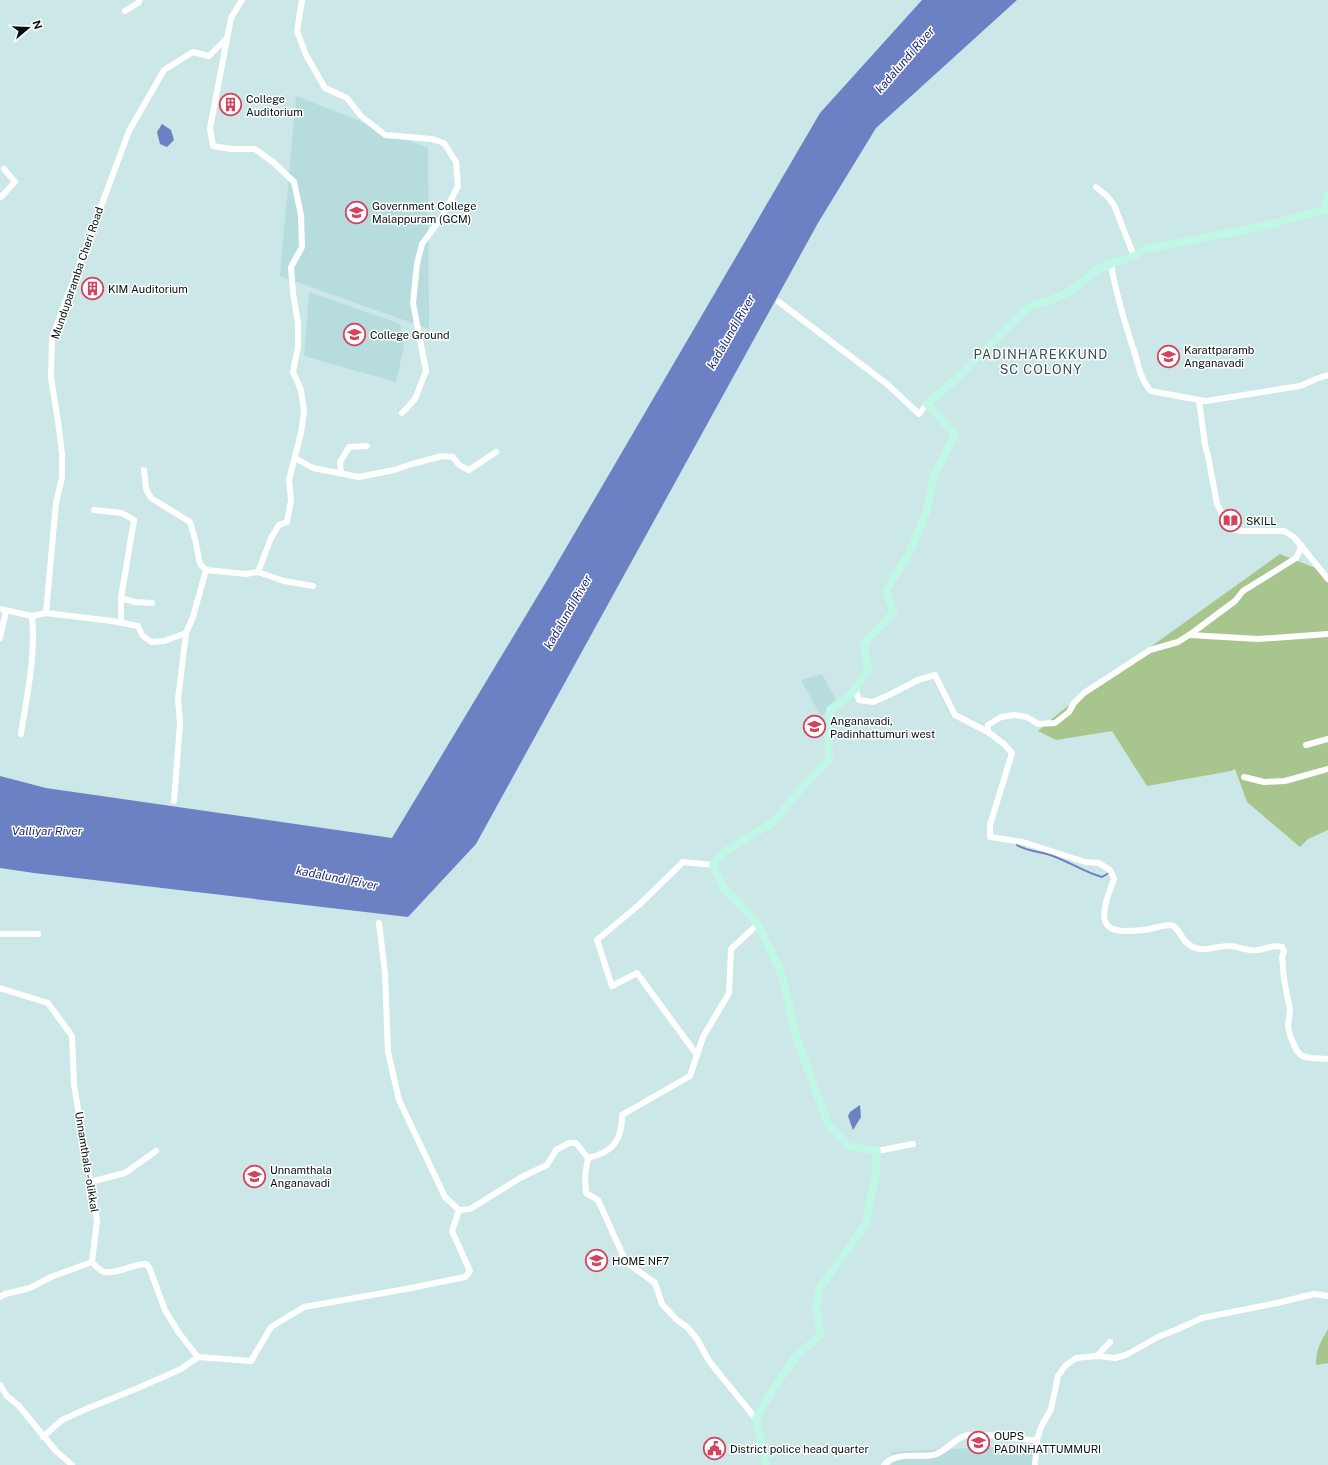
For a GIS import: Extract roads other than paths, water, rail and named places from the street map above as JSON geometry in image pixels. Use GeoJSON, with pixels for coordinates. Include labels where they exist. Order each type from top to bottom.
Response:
{"type":"FeatureCollection","features":[{"type":"Feature","properties":{"kind":"main road"},"geometry":{"type":"LineString","coordinates":[[766,1465],[756,1419],[773,1390],[797,1355],[821,1335],[816,1307],[820,1288],[866,1223],[876,1172],[877,1151],[849,1146],[828,1124],[795,1034],[780,970],[758,924],[724,888],[714,865],[723,853],[776,820],[829,759],[828,732],[830,710],[851,694],[868,671],[864,643],[894,612],[886,591],[908,555],[926,512],[934,476],[955,434],[927,404],[956,379],[1022,313],[1032,306],[1048,302],[1069,292],[1097,270],[1134,256],[1146,249],[1260,227],[1324,210],[1328,194]]}},
{"type":"Feature","properties":{"kind":"street"},"geometry":{"type":"LineString","coordinates":[[125,10],[138,3],[140,0]]}},
{"type":"Feature","properties":{"kind":"street"},"geometry":{"type":"LineString","coordinates":[[242,0],[231,18],[227,38],[210,128],[213,146],[231,149],[255,149],[273,162],[294,182],[301,215],[302,247],[291,266],[293,293],[298,323],[298,347],[293,372],[302,390],[304,411],[296,458],[289,480],[291,500],[287,522],[279,525],[271,538],[258,572]]}},
{"type":"Feature","properties":{"kind":"street"},"geometry":{"type":"LineString","coordinates":[[302,0],[298,17],[297,31],[309,60],[325,88],[347,98],[361,116],[385,135],[432,140],[444,143],[456,162],[458,186],[442,217],[422,244],[417,264],[413,303],[426,371],[415,399],[402,413]]}},
{"type":"Feature","properties":{"kind":"street","name":"Munduparamba Cheri Road"},"geometry":{"type":"LineString","coordinates":[[46,613],[56,503],[62,477],[62,454],[51,378],[52,338],[129,132],[164,70],[193,52],[208,56],[227,38]]}},
{"type":"Feature","properties":{"kind":"street"},"geometry":{"type":"LineString","coordinates":[[0,196],[1,197],[15,182],[4,169]]}},
{"type":"Feature","properties":{"kind":"street"},"geometry":{"type":"LineString","coordinates":[[1096,187],[1107,196],[1114,206],[1134,256]]}},
{"type":"Feature","properties":{"kind":"street"},"geometry":{"type":"LineString","coordinates":[[1111,264],[1117,296],[1125,325],[1138,365],[1148,388],[1151,391],[1206,401],[1300,386],[1328,375]]}},
{"type":"Feature","properties":{"kind":"street"},"geometry":{"type":"LineString","coordinates":[[779,302],[887,384],[919,414],[927,404]]}},
{"type":"Feature","properties":{"kind":"street"},"geometry":{"type":"LineString","coordinates":[[1199,400],[1205,445],[1217,504],[1230,528],[1241,531],[1284,531],[1294,537],[1328,579]]}},
{"type":"Feature","properties":{"kind":"street"},"geometry":{"type":"LineString","coordinates":[[341,473],[340,462],[349,447],[367,446]]}},
{"type":"Feature","properties":{"kind":"street"},"geometry":{"type":"LineString","coordinates":[[296,458],[313,468],[359,476],[378,474],[442,456],[452,457],[459,465],[469,470],[496,452]]}},
{"type":"Feature","properties":{"kind":"street"},"geometry":{"type":"LineString","coordinates":[[144,470],[146,488],[151,498],[190,522],[200,564],[206,570],[246,574],[258,572],[284,581],[313,586]]}},
{"type":"Feature","properties":{"kind":"street"},"geometry":{"type":"LineString","coordinates":[[94,510],[122,513],[134,520],[122,598],[121,623]]}},
{"type":"Feature","properties":{"kind":"street"},"geometry":{"type":"LineString","coordinates":[[988,732],[988,725],[1001,717],[1014,715],[1027,717],[1038,724],[1055,723],[1069,712],[1074,702],[1084,693],[1150,650],[1178,642],[1235,601],[1243,591],[1296,558],[1301,545]]}},
{"type":"Feature","properties":{"kind":"street"},"geometry":{"type":"LineString","coordinates":[[174,801],[180,723],[178,699],[186,633],[197,604],[206,570]]}},
{"type":"Feature","properties":{"kind":"street"},"geometry":{"type":"LineString","coordinates":[[122,598],[135,602],[152,603]]}},
{"type":"Feature","properties":{"kind":"street"},"geometry":{"type":"LineString","coordinates":[[0,638],[3,610],[32,616],[46,613],[138,626],[142,635],[151,642],[164,641],[186,633]]}},
{"type":"Feature","properties":{"kind":"street"},"geometry":{"type":"LineString","coordinates":[[22,734],[31,669],[33,630],[32,616]]}},
{"type":"Feature","properties":{"kind":"street"},"geometry":{"type":"LineString","coordinates":[[1192,633],[1190,635],[1258,639],[1328,634]]}},
{"type":"Feature","properties":{"kind":"street"},"geometry":{"type":"LineString","coordinates":[[855,689],[859,700],[873,702],[918,680],[935,675],[955,715],[988,732],[1004,744],[1012,753],[990,825],[990,837],[1023,842],[1085,862],[1099,863],[1106,866],[1110,870],[1114,879],[1106,899],[1104,921],[1111,930],[1133,930],[1171,925],[1175,926],[1184,941],[1191,946],[1202,949],[1231,946],[1249,950],[1258,950],[1273,946],[1282,947],[1284,951],[1282,957],[1284,979],[1290,1010],[1288,1026],[1290,1036],[1297,1051],[1302,1056],[1328,1059]]}},
{"type":"Feature","properties":{"kind":"street"},"geometry":{"type":"LineString","coordinates":[[1306,745],[1328,739]]}},
{"type":"Feature","properties":{"kind":"street"},"geometry":{"type":"LineString","coordinates":[[1244,777],[1264,782],[1285,781],[1328,769]]}},
{"type":"Feature","properties":{"kind":"street"},"geometry":{"type":"LineString","coordinates":[[697,1055],[637,973],[612,986],[597,940],[640,904],[683,862],[714,865]]}},
{"type":"Feature","properties":{"kind":"street"},"geometry":{"type":"LineString","coordinates":[[379,923],[385,973],[388,1052],[399,1100],[445,1197],[459,1210],[470,1209],[520,1178],[547,1165],[556,1150],[569,1143],[576,1143],[588,1158],[585,1176],[586,1193],[598,1200],[626,1262],[655,1282],[662,1304],[697,1338],[708,1362],[756,1419]]}},
{"type":"Feature","properties":{"kind":"street"},"geometry":{"type":"LineString","coordinates":[[588,1158],[602,1155],[615,1144],[622,1129],[622,1115],[690,1076],[703,1037],[729,993],[731,949],[758,924]]}},
{"type":"Feature","properties":{"kind":"street"},"geometry":{"type":"LineString","coordinates":[[0,934],[38,934]]}},
{"type":"Feature","properties":{"kind":"street","name":"Unnamthala - olikkal"},"geometry":{"type":"LineString","coordinates":[[0,988],[48,1003],[72,1036],[74,1085],[97,1221],[92,1262]]}},
{"type":"Feature","properties":{"kind":"street"},"geometry":{"type":"LineString","coordinates":[[877,1151],[913,1144]]}},
{"type":"Feature","properties":{"kind":"street"},"geometry":{"type":"LineString","coordinates":[[90,1182],[125,1173],[156,1151]]}},
{"type":"Feature","properties":{"kind":"street"},"geometry":{"type":"LineString","coordinates":[[43,1437],[62,1420],[86,1408],[138,1388],[181,1369],[198,1357],[251,1361],[271,1327],[304,1308],[465,1277],[470,1271],[452,1231],[459,1210]]}},
{"type":"Feature","properties":{"kind":"street"},"geometry":{"type":"LineString","coordinates":[[0,1297],[5,1294],[30,1288],[50,1277],[92,1262],[100,1270],[109,1272],[146,1264],[149,1267],[165,1310],[179,1334],[198,1357]]}},
{"type":"Feature","properties":{"kind":"street"},"geometry":{"type":"LineString","coordinates":[[1034,1465],[1037,1440],[1041,1427],[1051,1408],[1058,1376],[1065,1366],[1076,1358],[1097,1356],[1115,1358],[1126,1355],[1158,1337],[1202,1318],[1278,1303],[1314,1294],[1328,1296]]}},
{"type":"Feature","properties":{"kind":"street"},"geometry":{"type":"LineString","coordinates":[[1097,1356],[1110,1342]]}},
{"type":"Feature","properties":{"kind":"street"},"geometry":{"type":"LineString","coordinates":[[0,1385],[7,1396],[18,1405],[43,1437],[72,1465]]}},
{"type":"Feature","properties":{"kind":"street"},"geometry":{"type":"LineString","coordinates":[[884,1465],[896,1457],[921,1457],[935,1455],[964,1436],[991,1436],[1037,1440]]}},
{"type":"Feature","properties":{"kind":"water","name":"Valliyar River"},"geometry":{"type":"Polygon","coordinates":[[[922,0],[1017,0],[876,128],[818,223],[476,844],[408,917],[0,868],[0,776],[46,788],[392,838],[552,572],[820,113],[922,0]]]}},
{"type":"Feature","properties":{"kind":"water"},"geometry":{"type":"Polygon","coordinates":[[[162,124],[171,130],[174,140],[167,147],[160,144],[157,132],[162,124]]]}},
{"type":"Feature","properties":{"kind":"water"},"geometry":{"type":"Polygon","coordinates":[[[860,1105],[861,1117],[853,1130],[848,1116],[850,1112],[860,1105]]]}},
{"type":"Feature","properties":{"kind":"waterway"},"geometry":{"type":"LineString","coordinates":[[1017,845],[1028,850],[1054,857],[1102,877],[1109,873]]}},
{"type":"Feature","properties":{"kind":"place","name":"College Auditorium"},"geometry":{"type":"Point","coordinates":[230,105]}},
{"type":"Feature","properties":{"kind":"place","name":"Government College Malappuram (GCM)"},"geometry":{"type":"Point","coordinates":[357,212]}},
{"type":"Feature","properties":{"kind":"place","name":"KIM Auditorium"},"geometry":{"type":"Point","coordinates":[93,289]}},
{"type":"Feature","properties":{"kind":"place","name":"College Ground"},"geometry":{"type":"Point","coordinates":[354,335]}},
{"type":"Feature","properties":{"kind":"place","name":"Karattparamb Anganavadi"},"geometry":{"type":"Point","coordinates":[1169,356]}},
{"type":"Feature","properties":{"kind":"place","name":"SKILL"},"geometry":{"type":"Point","coordinates":[1231,521]}},
{"type":"Feature","properties":{"kind":"place","name":"Anganavadi, Padinhattumuri west"},"geometry":{"type":"Point","coordinates":[815,727]}},
{"type":"Feature","properties":{"kind":"place","name":"Unnamthala Anganavadi"},"geometry":{"type":"Point","coordinates":[254,1176]}},
{"type":"Feature","properties":{"kind":"place","name":"HOME NF7"},"geometry":{"type":"Point","coordinates":[597,1261]}},
{"type":"Feature","properties":{"kind":"place","name":"OUPS PADINHATTUMMURI"},"geometry":{"type":"Point","coordinates":[979,1442]}},
{"type":"Feature","properties":{"kind":"place","name":"District police head quarter"},"geometry":{"type":"Point","coordinates":[715,1449]}},
{"type":"Feature","properties":{"kind":"district","name":"PADINHAREKKUND SC COLONY"},"geometry":{"type":"Point","coordinates":[1041,362]}},
{"type":"Feature","properties":{"kind":"water label","name":"kadalundi River"},"geometry":{"type":"Point","coordinates":[905,60]}},
{"type":"Feature","properties":{"kind":"water label","name":"kadalundi River"},"geometry":{"type":"Point","coordinates":[731,332]}},
{"type":"Feature","properties":{"kind":"water label","name":"kadalundi River"},"geometry":{"type":"Point","coordinates":[568,612]}},
{"type":"Feature","properties":{"kind":"water label","name":"kadalundi River"},"geometry":{"type":"Point","coordinates":[337,878]}}]}
